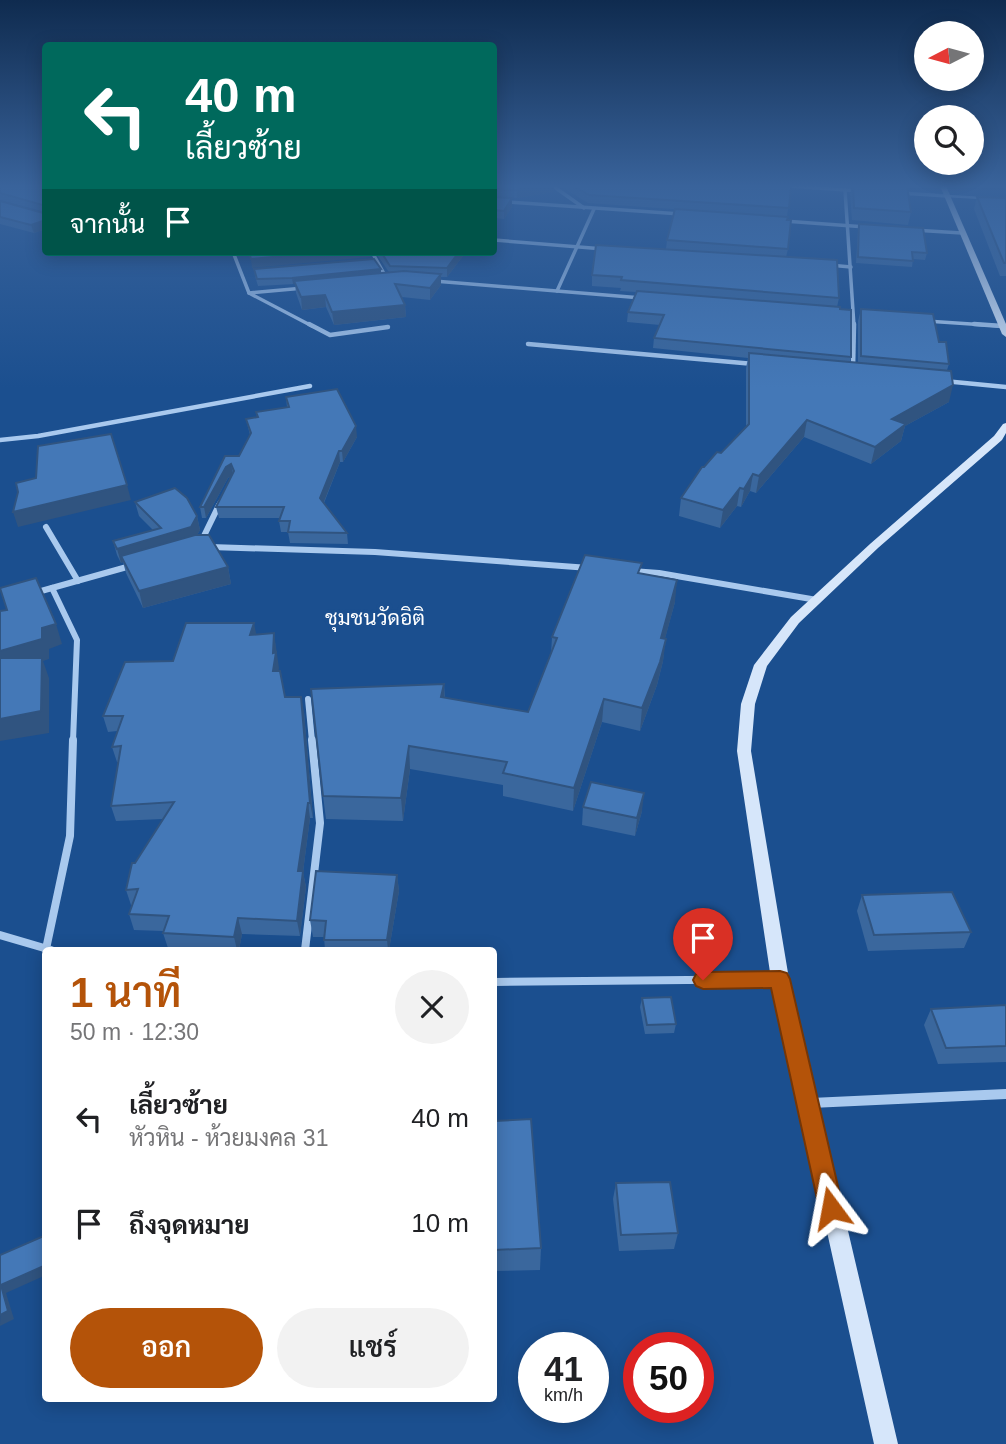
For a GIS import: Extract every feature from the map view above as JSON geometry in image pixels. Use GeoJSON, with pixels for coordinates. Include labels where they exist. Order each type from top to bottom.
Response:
{"type":"FeatureCollection","features":[{"type":"Feature","properties":{"kind":"main road"},"geometry":{"type":"LineString","coordinates":[[971,253],[1004,330]]}},
{"type":"Feature","properties":{"kind":"main road"},"geometry":{"type":"LineString","coordinates":[[886,1444],[780,979],[744,751],[748,704],[761,665],[795,620],[874,546],[998,438],[1006,426]]}},
{"type":"Feature","properties":{"kind":"street"},"geometry":{"type":"LineString","coordinates":[[557,291],[575,253]]}},
{"type":"Feature","properties":{"kind":"street"},"geometry":{"type":"LineString","coordinates":[[850,253],[854,315],[853,373]]}},
{"type":"Feature","properties":{"kind":"street"},"geometry":{"type":"LineString","coordinates":[[234,256],[249,293],[330,335],[388,327]]}},
{"type":"Feature","properties":{"kind":"street"},"geometry":{"type":"LineString","coordinates":[[374,256],[388,279]]}},
{"type":"Feature","properties":{"kind":"street"},"geometry":{"type":"LineString","coordinates":[[363,262],[376,261]]}},
{"type":"Feature","properties":{"kind":"street"},"geometry":{"type":"LineString","coordinates":[[824,265],[851,267]]}},
{"type":"Feature","properties":{"kind":"street"},"geometry":{"type":"LineString","coordinates":[[240,273],[254,272]]}},
{"type":"Feature","properties":{"kind":"street"},"geometry":{"type":"LineString","coordinates":[[374,281],[396,279]]}},
{"type":"Feature","properties":{"kind":"street"},"geometry":{"type":"LineString","coordinates":[[432,281],[651,299]]}},
{"type":"Feature","properties":{"kind":"street"},"geometry":{"type":"LineString","coordinates":[[249,293],[304,288]]}},
{"type":"Feature","properties":{"kind":"street"},"geometry":{"type":"LineString","coordinates":[[840,314],[867,316]]}},
{"type":"Feature","properties":{"kind":"street"},"geometry":{"type":"LineString","coordinates":[[921,320],[1004,330]]}},
{"type":"Feature","properties":{"kind":"street"},"geometry":{"type":"LineString","coordinates":[[528,344],[758,364]]}},
{"type":"Feature","properties":{"kind":"street"},"geometry":{"type":"LineString","coordinates":[[936,381],[1006,387]]}},
{"type":"Feature","properties":{"kind":"street"},"geometry":{"type":"LineString","coordinates":[[0,440],[38,436],[310,386]]}},
{"type":"Feature","properties":{"kind":"street"},"geometry":{"type":"LineString","coordinates":[[226,491],[198,546],[375,552],[591,568]]}},
{"type":"Feature","properties":{"kind":"street"},"geometry":{"type":"LineString","coordinates":[[46,527],[78,581]]}},
{"type":"Feature","properties":{"kind":"street"},"geometry":{"type":"LineString","coordinates":[[26,596],[145,562]]}},
{"type":"Feature","properties":{"kind":"street"},"geometry":{"type":"LineString","coordinates":[[618,570],[659,573],[817,600]]}},
{"type":"Feature","properties":{"kind":"street"},"geometry":{"type":"LineString","coordinates":[[50,947],[69,836],[77,640],[52,588]]}},
{"type":"Feature","properties":{"kind":"street"},"geometry":{"type":"LineString","coordinates":[[305,947],[320,823],[308,699]]}},
{"type":"Feature","properties":{"kind":"street"},"geometry":{"type":"LineString","coordinates":[[0,935],[42,948]]}},
{"type":"Feature","properties":{"kind":"street"},"geometry":{"type":"LineString","coordinates":[[497,982],[780,979]]}},
{"type":"Feature","properties":{"kind":"street"},"geometry":{"type":"LineString","coordinates":[[807,1104],[1006,1094]]}},
{"type":"Feature","properties":{"kind":"building"},"geometry":{"type":"Polygon","coordinates":[[[595,253],[731,253],[837,260],[839,298],[621,280],[622,277],[592,275],[595,253]]]}},
{"type":"Feature","properties":{"kind":"building"},"geometry":{"type":"Polygon","coordinates":[[[858,253],[912,253],[913,261],[858,257],[858,253]]]}},
{"type":"Feature","properties":{"kind":"building"},"geometry":{"type":"Polygon","coordinates":[[[1000,253],[1006,253],[1004,263],[1000,253]]]}},
{"type":"Feature","properties":{"kind":"building"},"geometry":{"type":"Polygon","coordinates":[[[250,256],[283,256],[251,259],[250,256]]]}},
{"type":"Feature","properties":{"kind":"building"},"geometry":{"type":"Polygon","coordinates":[[[384,256],[456,256],[447,268],[390,266],[384,256]]]}},
{"type":"Feature","properties":{"kind":"building"},"geometry":{"type":"Polygon","coordinates":[[[374,259],[381,269],[257,279],[254,269],[374,259]]]}},
{"type":"Feature","properties":{"kind":"building"},"geometry":{"type":"Polygon","coordinates":[[[404,271],[441,274],[430,288],[395,284],[405,305],[332,312],[325,295],[301,297],[294,281],[404,271]]]}},
{"type":"Feature","properties":{"kind":"building"},"geometry":{"type":"Polygon","coordinates":[[[637,291],[851,310],[851,357],[654,338],[664,315],[628,312],[637,291]]]}},
{"type":"Feature","properties":{"kind":"building"},"geometry":{"type":"Polygon","coordinates":[[[861,309],[933,314],[939,342],[946,342],[949,364],[861,356],[861,309]]]}},
{"type":"Feature","properties":{"kind":"building"},"geometry":{"type":"Polygon","coordinates":[[[749,353],[951,371],[953,385],[892,419],[906,424],[875,447],[807,420],[759,476],[753,474],[744,489],[740,488],[723,510],[681,498],[702,467],[717,452],[721,453],[749,424],[749,353]]]}},
{"type":"Feature","properties":{"kind":"building"},"geometry":{"type":"Polygon","coordinates":[[[337,389],[356,426],[342,451],[339,451],[320,498],[347,533],[288,532],[290,521],[279,521],[284,507],[216,507],[234,471],[231,464],[226,467],[204,507],[200,507],[225,456],[239,456],[251,433],[246,419],[258,417],[256,412],[289,407],[286,397],[337,389]]]}},
{"type":"Feature","properties":{"kind":"building"},"geometry":{"type":"Polygon","coordinates":[[[111,434],[127,485],[13,512],[18,492],[16,483],[36,478],[38,446],[111,434]]]}},
{"type":"Feature","properties":{"kind":"building"},"geometry":{"type":"Polygon","coordinates":[[[175,488],[187,498],[197,516],[191,527],[117,549],[113,541],[161,528],[135,502],[175,488]]]}},
{"type":"Feature","properties":{"kind":"building"},"geometry":{"type":"Polygon","coordinates":[[[195,535],[209,535],[228,567],[139,591],[121,556],[195,535]]]}},
{"type":"Feature","properties":{"kind":"building"},"geometry":{"type":"Polygon","coordinates":[[[585,555],[642,563],[638,573],[677,580],[661,638],[666,639],[660,662],[642,708],[604,699],[574,788],[503,773],[507,762],[409,746],[401,798],[323,796],[311,689],[444,684],[441,697],[528,712],[557,638],[552,637],[585,555]]]}},
{"type":"Feature","properties":{"kind":"building"},"geometry":{"type":"Polygon","coordinates":[[[36,578],[56,624],[42,628],[42,639],[0,651],[0,611],[7,610],[0,588],[36,578]]]}},
{"type":"Feature","properties":{"kind":"building"},"geometry":{"type":"Polygon","coordinates":[[[186,623],[254,623],[250,635],[274,633],[273,653],[276,652],[273,671],[280,671],[285,697],[301,697],[310,803],[298,871],[303,871],[297,921],[238,918],[234,937],[163,933],[169,916],[129,914],[138,889],[126,890],[132,863],[135,863],[174,802],[111,806],[121,746],[112,747],[123,716],[103,716],[125,662],[173,661],[186,623]]]}},
{"type":"Feature","properties":{"kind":"building"},"geometry":{"type":"Polygon","coordinates":[[[0,658],[42,658],[41,711],[0,719],[0,658]]]}},
{"type":"Feature","properties":{"kind":"building"},"geometry":{"type":"Polygon","coordinates":[[[591,782],[644,793],[637,818],[583,807],[591,782]]]}},
{"type":"Feature","properties":{"kind":"building"},"geometry":{"type":"Polygon","coordinates":[[[316,871],[397,875],[387,940],[324,940],[326,921],[310,920],[316,871]]]}},
{"type":"Feature","properties":{"kind":"building"},"geometry":{"type":"Polygon","coordinates":[[[952,892],[971,932],[874,935],[862,895],[952,892]]]}},
{"type":"Feature","properties":{"kind":"building"},"geometry":{"type":"Polygon","coordinates":[[[671,997],[676,1024],[647,1025],[642,998],[671,997]]]}},
{"type":"Feature","properties":{"kind":"building"},"geometry":{"type":"Polygon","coordinates":[[[1006,1005],[1006,1046],[946,1048],[931,1009],[1006,1005]]]}},
{"type":"Feature","properties":{"kind":"building"},"geometry":{"type":"Polygon","coordinates":[[[531,1119],[541,1248],[497,1250],[497,1121],[531,1119]]]}},
{"type":"Feature","properties":{"kind":"building"},"geometry":{"type":"Polygon","coordinates":[[[670,1182],[678,1233],[621,1235],[616,1183],[670,1182]]]}},
{"type":"Feature","properties":{"kind":"building"},"geometry":{"type":"Polygon","coordinates":[[[42,1237],[42,1267],[1,1285],[8,1311],[0,1315],[0,1255],[42,1237]]]}},
{"type":"Feature","properties":{"kind":"district","name":"ชุมชนวัดอิติ"},"geometry":{"type":"Point","coordinates":[375,618]}},
{"type":"Feature","properties":{"kind":"route"},"geometry":{"type":"LineString","coordinates":[[703,980],[780,979],[831,1208]]}}]}
